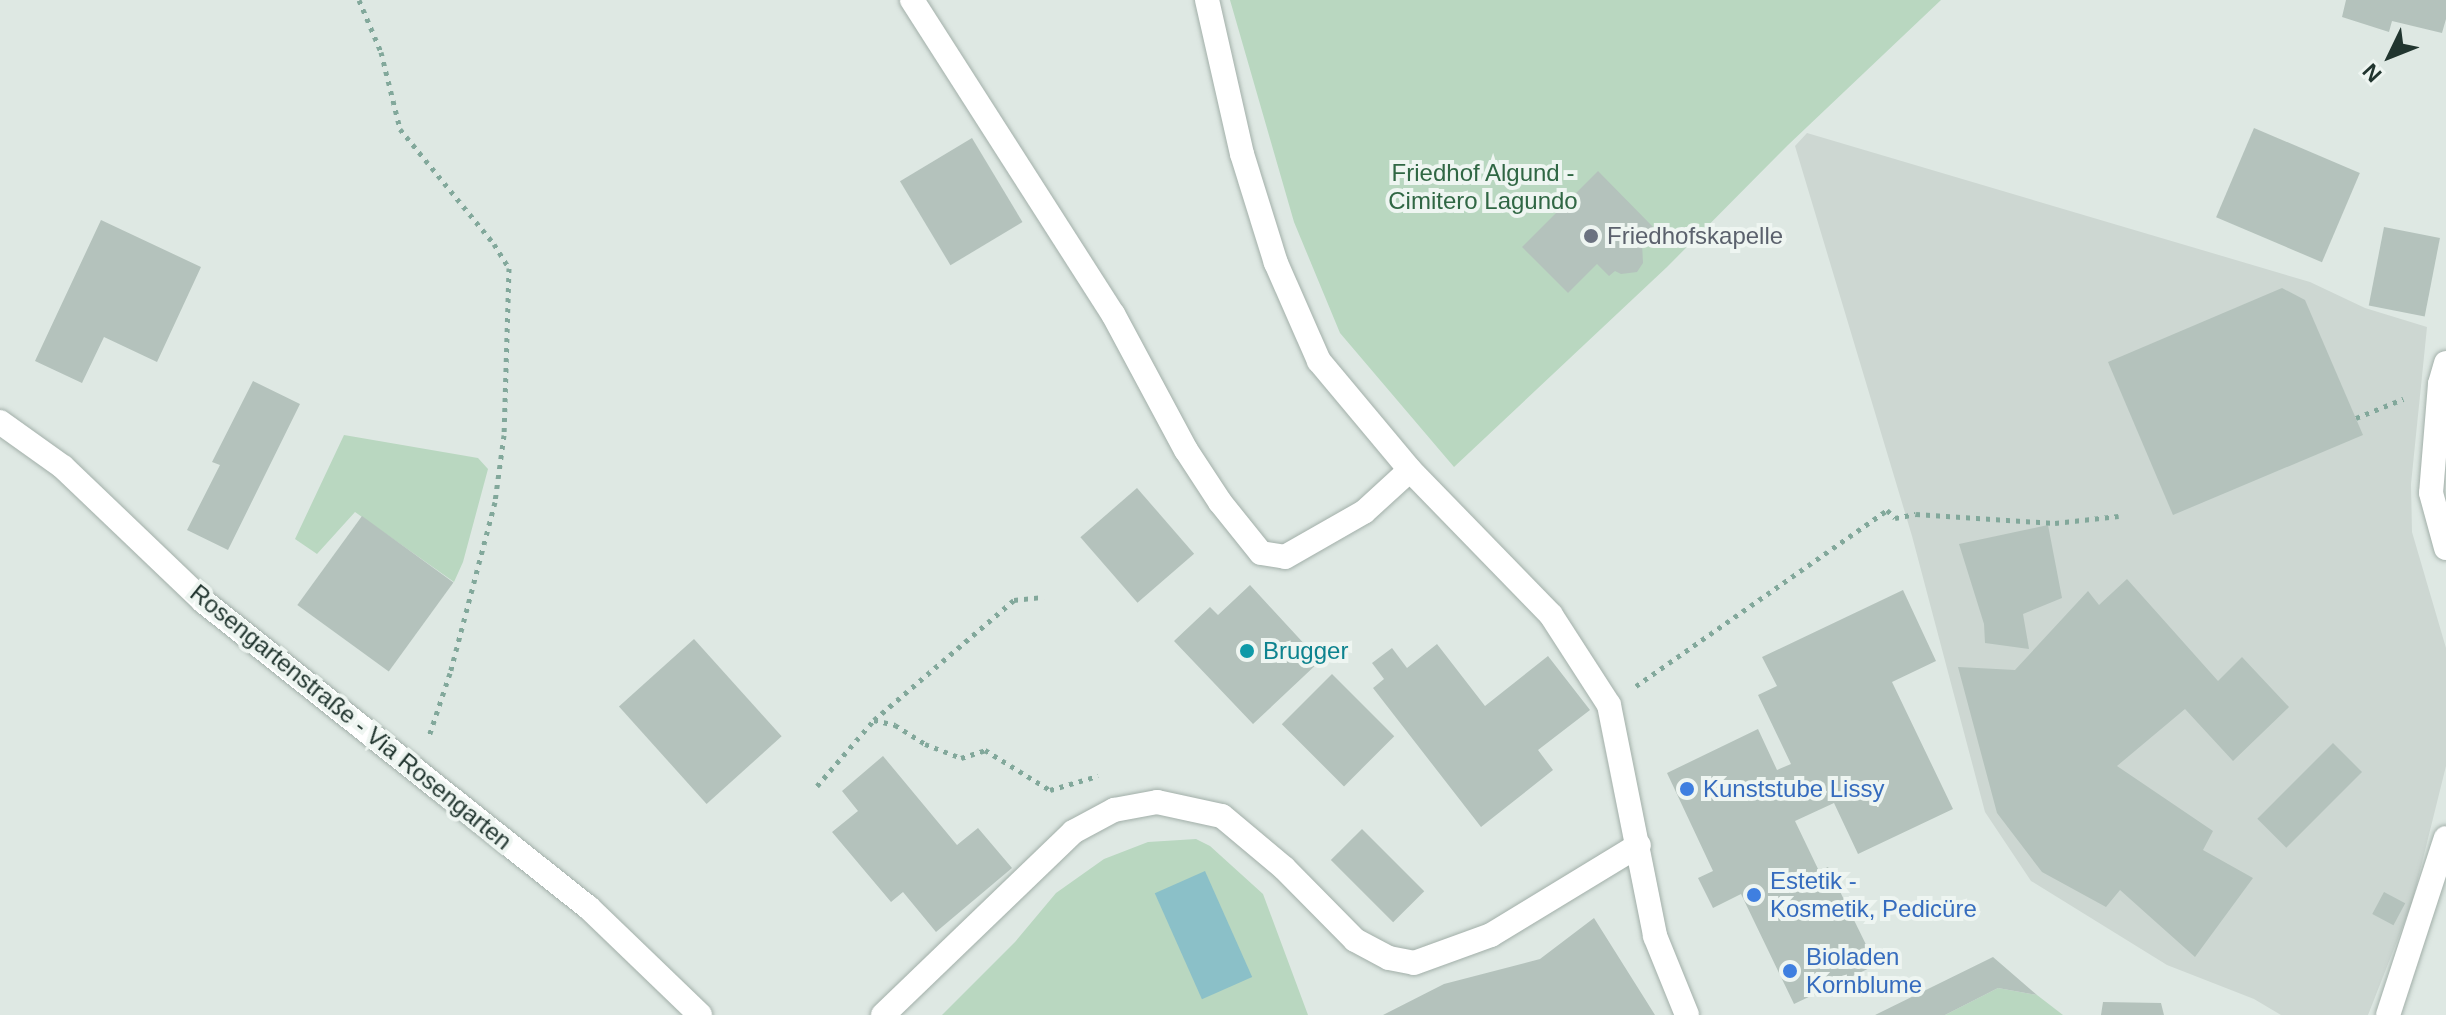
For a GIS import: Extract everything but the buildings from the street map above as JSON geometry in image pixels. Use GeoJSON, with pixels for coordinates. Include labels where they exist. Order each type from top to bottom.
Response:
{"type":"FeatureCollection","features":[{"type":"Feature","properties":{"kind":"street"},"geometry":{"type":"LineString","coordinates":[[912,0],[1113,314],[1186,450],[1220,502],[1261,553],[1285,557],[1364,512],[1410,470]]}},
{"type":"Feature","properties":{"kind":"street"},"geometry":{"type":"LineString","coordinates":[[1207,0],[1242,154],[1276,263],[1319,361],[1410,470],[1551,615],[1609,705],[1655,936],[1687,1015]]}},
{"type":"Feature","properties":{"kind":"street"},"geometry":{"type":"LineString","coordinates":[[2443,373],[2431,493],[2446,548]]}},
{"type":"Feature","properties":{"kind":"street","name":"Rosengartenstraße - Via Rosengarten"},"geometry":{"type":"LineString","coordinates":[[0,422],[63,467],[203,601],[589,908],[700,1015]]}},
{"type":"Feature","properties":{"kind":"street"},"geometry":{"type":"LineString","coordinates":[[883,1015],[1073,832],[1114,810],[1157,802],[1222,816],[1284,868],[1355,940],[1389,958],[1414,963],[1491,935],[1639,845]]}},
{"type":"Feature","properties":{"kind":"street"},"geometry":{"type":"LineString","coordinates":[[2388,1015],[2446,838]]}},
{"type":"Feature","properties":{"kind":"path"},"geometry":{"type":"LineString","coordinates":[[359,0],[381,52],[400,129],[509,268],[504,435],[495,502],[450,673],[417,771]]}},
{"type":"Feature","properties":{"kind":"path"},"geometry":{"type":"LineString","coordinates":[[2356,418],[2443,373]]}},
{"type":"Feature","properties":{"kind":"path"},"geometry":{"type":"LineString","coordinates":[[1609,705],[1887,510],[1895,518],[1916,514],[2055,523],[2119,516]]}},
{"type":"Feature","properties":{"kind":"path"},"geometry":{"type":"LineString","coordinates":[[817,786],[874,720],[1014,600],[1044,597]]}},
{"type":"Feature","properties":{"kind":"path"},"geometry":{"type":"LineString","coordinates":[[874,720],[895,725],[925,744],[961,758],[985,750],[1050,790],[1103,774]]}},
{"type":"Feature","properties":{"kind":"shaded area"},"geometry":{"type":"Polygon","coordinates":[[[1807,133],[2310,282],[2365,308],[2427,327],[2411,484],[2412,532],[2446,648],[2446,766],[2412,903],[2368,1015],[2281,1015],[2254,999],[2167,965],[2031,881],[1985,812],[1912,536],[1795,146],[1807,133]]]}},
{"type":"Feature","properties":{"kind":"green space","name":"Friedhof Algund - Cimitero Lagundo"},"geometry":{"type":"Polygon","coordinates":[[[1230,0],[1941,0],[1788,145],[1667,267],[1454,467],[1340,333],[1294,222],[1230,0]]]}},
{"type":"Feature","properties":{"kind":"green space"},"geometry":{"type":"Polygon","coordinates":[[[344,435],[478,458],[488,469],[463,562],[454,582],[355,512],[317,554],[295,539],[344,435]]]}},
{"type":"Feature","properties":{"kind":"green space"},"geometry":{"type":"Polygon","coordinates":[[[1196,839],[1210,846],[1263,894],[1308,1015],[942,1015],[1015,942],[1056,893],[1104,859],[1148,842],[1196,839]]]}},
{"type":"Feature","properties":{"kind":"green space"},"geometry":{"type":"Polygon","coordinates":[[[1998,988],[2037,995],[2063,1015],[1945,1015],[1998,988]]]}},
{"type":"Feature","properties":{"kind":"water"},"geometry":{"type":"Polygon","coordinates":[[[1205,871],[1252,977],[1202,999],[1155,893],[1205,871]]]}},
{"type":"Feature","properties":{"kind":"place","name":"Friedhofskapelle"},"geometry":{"type":"Point","coordinates":[1591,236]}},
{"type":"Feature","properties":{"kind":"place","name":"Brugger"},"geometry":{"type":"Point","coordinates":[1247,651]}},
{"type":"Feature","properties":{"kind":"place","name":"Kunststube Lissy"},"geometry":{"type":"Point","coordinates":[1687,789]}},
{"type":"Feature","properties":{"kind":"place","name":"Estetik - Kosmetik, Pedicüre"},"geometry":{"type":"Point","coordinates":[1754,895]}},
{"type":"Feature","properties":{"kind":"place","name":"Bioladen Kornblume"},"geometry":{"type":"Point","coordinates":[1790,971]}}]}
